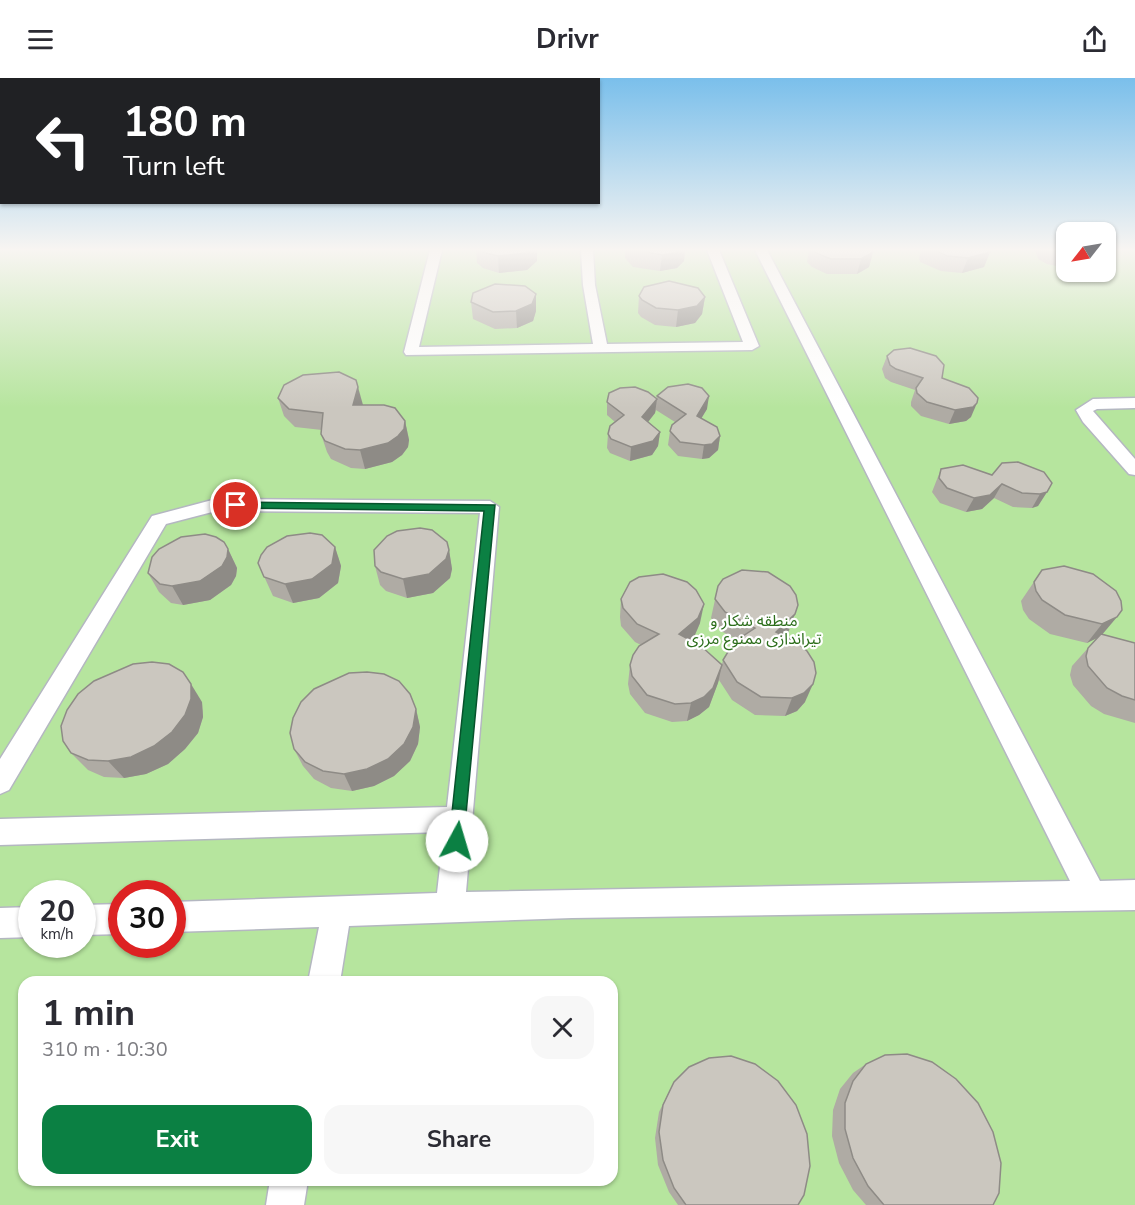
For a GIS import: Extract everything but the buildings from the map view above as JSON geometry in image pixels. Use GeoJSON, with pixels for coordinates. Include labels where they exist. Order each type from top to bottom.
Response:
{"type":"FeatureCollection","features":[{"type":"Feature","properties":{"kind":"street"},"geometry":{"type":"LineString","coordinates":[[423,303],[411,352],[752,346],[734,303]]}},
{"type":"Feature","properties":{"kind":"street"},"geometry":{"type":"LineString","coordinates":[[593,303],[601,349]]}},
{"type":"Feature","properties":{"kind":"street"},"geometry":{"type":"LineString","coordinates":[[788,303],[1093,897]]}},
{"type":"Feature","properties":{"kind":"street"},"geometry":{"type":"LineString","coordinates":[[1135,403],[1093,404],[1084,410],[1089,419],[1135,470]]}},
{"type":"Feature","properties":{"kind":"street"},"geometry":{"type":"LineString","coordinates":[[0,782],[159,520],[216,505],[337,508],[490,507],[450,907]]}},
{"type":"Feature","properties":{"kind":"street"},"geometry":{"type":"LineString","coordinates":[[0,832],[459,819]]}},
{"type":"Feature","properties":{"kind":"street"},"geometry":{"type":"LineString","coordinates":[[186,916],[572,903],[1135,895]]}},
{"type":"Feature","properties":{"kind":"street"},"geometry":{"type":"LineString","coordinates":[[325,976],[337,911]]}},
{"type":"Feature","properties":{"kind":"street"},"geometry":{"type":"LineString","coordinates":[[0,923],[18,922]]}},
{"type":"Feature","properties":{"kind":"street"},"geometry":{"type":"LineString","coordinates":[[285,1205],[288,1186]]}},
{"type":"Feature","properties":{"kind":"green space","name":"منطقه شکار و تیراندازی ممنوع مرزی"},"geometry":{"type":"Polygon","coordinates":[[[0,303],[1135,303],[1135,1205],[0,1205],[0,303]]]}},
{"type":"Feature","properties":{"kind":"route"},"geometry":{"type":"LineString","coordinates":[[236,505],[337,508],[490,507],[457,841]]}}]}
